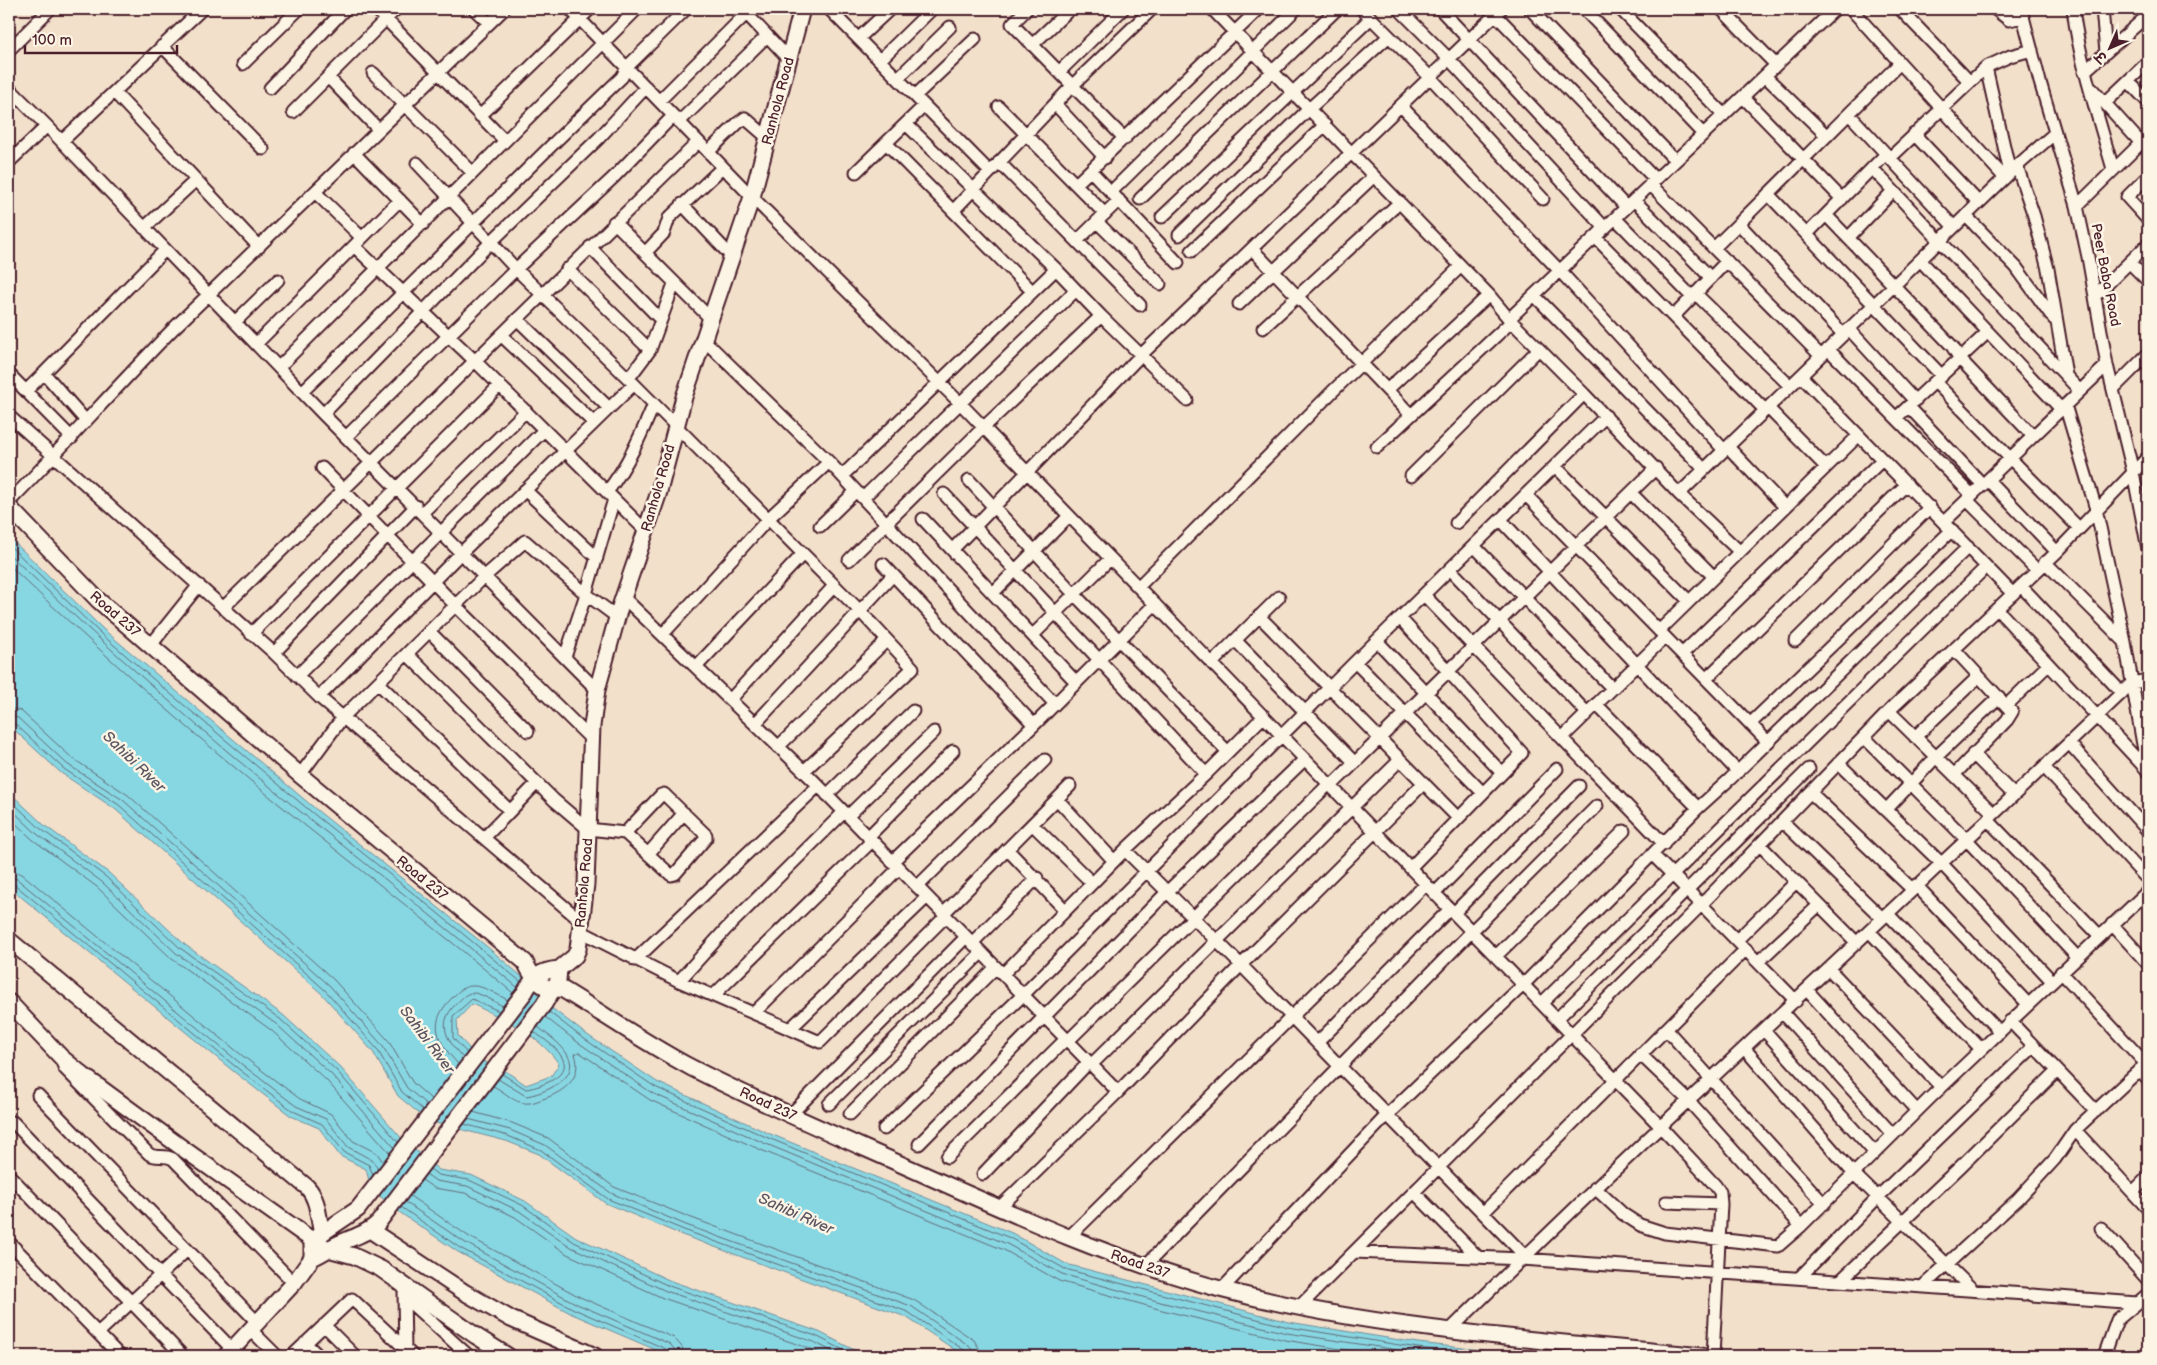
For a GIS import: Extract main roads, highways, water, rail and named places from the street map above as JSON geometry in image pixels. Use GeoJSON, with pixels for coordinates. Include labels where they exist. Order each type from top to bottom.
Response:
{"type":"FeatureCollection","features":[{"type":"Feature","properties":{"kind":"water","name":"Sahibi River"},"geometry":{"type":"Polygon","coordinates":[[[9,537],[103,629],[318,811],[485,945],[527,981],[549,1006],[583,1032],[657,1082],[768,1133],[1012,1233],[1066,1264],[1289,1322],[1418,1343],[1536,1356],[964,1356],[906,1317],[682,1235],[605,1203],[539,1154],[506,1141],[428,1121],[398,1096],[373,1052],[322,994],[115,809],[61,773],[9,725],[9,537]],[[472,1004],[457,1020],[458,1036],[480,1060],[504,1070],[526,1085],[551,1076],[559,1064],[541,1044],[520,1028],[472,1004]]]}},
{"type":"Feature","properties":{"kind":"water"},"geometry":{"type":"Polygon","coordinates":[[[9,792],[44,825],[109,873],[184,944],[283,1015],[340,1067],[403,1140],[439,1170],[471,1175],[525,1201],[576,1237],[671,1281],[819,1332],[866,1356],[670,1356],[572,1314],[458,1252],[402,1214],[371,1189],[366,1169],[340,1156],[319,1128],[291,1116],[233,1071],[9,887],[9,792]]]}}]}
